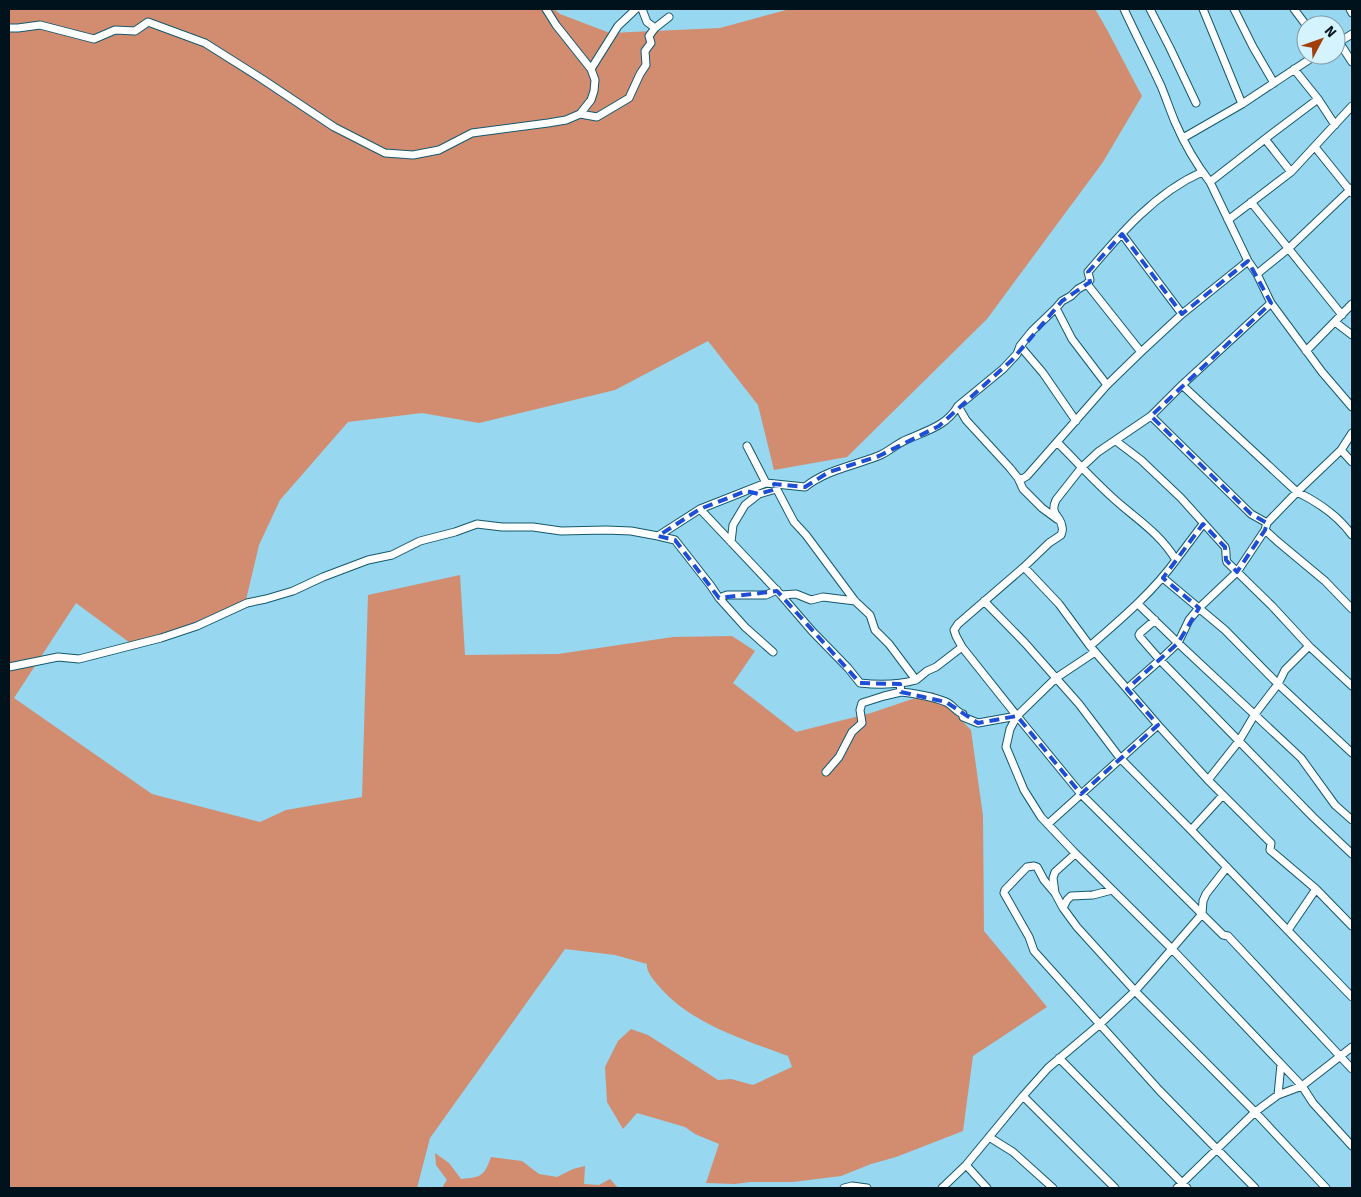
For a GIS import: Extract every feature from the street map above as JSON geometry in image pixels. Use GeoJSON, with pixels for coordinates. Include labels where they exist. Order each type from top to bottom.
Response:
{"type":"FeatureCollection","features":[{"type":"Feature","properties":{"kind":"street"},"geometry":{"type":"LineString","coordinates":[[9,28],[40,24],[94,39],[114,30],[134,30],[148,22],[205,43],[334,127],[385,153],[413,155],[439,150],[472,133],[566,120],[580,114],[591,100],[595,80],[590,69],[546,9]]}},
{"type":"Feature","properties":{"kind":"street"},"geometry":{"type":"LineString","coordinates":[[590,69],[618,26],[636,9]]}},
{"type":"Feature","properties":{"kind":"street"},"geometry":{"type":"LineString","coordinates":[[642,9],[647,22],[654,28]]}},
{"type":"Feature","properties":{"kind":"street"},"geometry":{"type":"LineString","coordinates":[[1124,9],[1161,86],[1175,122],[1202,172],[1210,182],[1248,261],[1257,274],[1271,303],[1322,372],[1352,407]]}},
{"type":"Feature","properties":{"kind":"street"},"geometry":{"type":"LineString","coordinates":[[1150,9],[1196,104]]}},
{"type":"Feature","properties":{"kind":"street"},"geometry":{"type":"LineString","coordinates":[[1203,9],[1242,104]]}},
{"type":"Feature","properties":{"kind":"street"},"geometry":{"type":"LineString","coordinates":[[1234,9],[1274,84]]}},
{"type":"Feature","properties":{"kind":"street"},"geometry":{"type":"LineString","coordinates":[[1350,9],[1352,13]]}},
{"type":"Feature","properties":{"kind":"street"},"geometry":{"type":"LineString","coordinates":[[580,114],[597,117],[628,98],[646,65],[645,51],[651,43],[649,36],[654,28],[669,17]]}},
{"type":"Feature","properties":{"kind":"street"},"geometry":{"type":"LineString","coordinates":[[1183,138],[1242,104],[1300,65]]}},
{"type":"Feature","properties":{"kind":"street"},"geometry":{"type":"LineString","coordinates":[[1294,69],[1318,99],[1335,125]]}},
{"type":"Feature","properties":{"kind":"street"},"geometry":{"type":"LineString","coordinates":[[1210,182],[1318,99]]}},
{"type":"Feature","properties":{"kind":"street"},"geometry":{"type":"LineString","coordinates":[[1228,220],[1291,172],[1352,106]]}},
{"type":"Feature","properties":{"kind":"street"},"geometry":{"type":"LineString","coordinates":[[1265,138],[1291,172]]}},
{"type":"Feature","properties":{"kind":"street"},"geometry":{"type":"LineString","coordinates":[[1257,274],[1351,190],[1315,147]]}},
{"type":"Feature","properties":{"kind":"street"},"geometry":{"type":"LineString","coordinates":[[658,536],[700,509],[746,491],[772,485],[805,487],[829,472],[879,456],[906,440],[939,426],[954,413],[958,406],[1017,354],[1020,346],[1032,331],[1062,301],[1087,284],[1090,280],[1088,272],[1110,246],[1154,201],[1187,178],[1202,172]]}},
{"type":"Feature","properties":{"kind":"street"},"geometry":{"type":"LineString","coordinates":[[1251,202],[1342,315]]}},
{"type":"Feature","properties":{"kind":"street"},"geometry":{"type":"LineString","coordinates":[[1122,234],[1182,314]]}},
{"type":"Feature","properties":{"kind":"street"},"geometry":{"type":"LineString","coordinates":[[1018,478],[1022,479],[1027,476],[1107,385],[1141,352],[1182,314],[1248,261]]}},
{"type":"Feature","properties":{"kind":"street"},"geometry":{"type":"LineString","coordinates":[[1087,284],[1141,352]]}},
{"type":"Feature","properties":{"kind":"street"},"geometry":{"type":"LineString","coordinates":[[1271,303],[1151,416],[1098,452],[1082,466],[1056,500],[1054,506],[1062,526],[1061,535],[1049,543],[958,624],[954,630],[962,647],[1081,794],[1223,935],[1228,936],[1352,1070]]}},
{"type":"Feature","properties":{"kind":"street"},"geometry":{"type":"LineString","coordinates":[[1306,351],[1352,304]]}},
{"type":"Feature","properties":{"kind":"street"},"geometry":{"type":"LineString","coordinates":[[1056,308],[1072,339],[1107,385]]}},
{"type":"Feature","properties":{"kind":"street"},"geometry":{"type":"LineString","coordinates":[[1335,322],[1352,335]]}},
{"type":"Feature","properties":{"kind":"street"},"geometry":{"type":"LineString","coordinates":[[1020,346],[1034,362],[1076,421]]}},
{"type":"Feature","properties":{"kind":"street"},"geometry":{"type":"LineString","coordinates":[[1182,385],[1296,492],[1314,500],[1343,523],[1352,535]]}},
{"type":"Feature","properties":{"kind":"street"},"geometry":{"type":"LineString","coordinates":[[958,406],[966,420],[1018,478],[1023,489],[1042,508],[1059,520]]}},
{"type":"Feature","properties":{"kind":"street"},"geometry":{"type":"LineString","coordinates":[[1151,416],[1251,514],[1266,526],[1276,541],[1325,581],[1352,609]]}},
{"type":"Feature","properties":{"kind":"street"},"geometry":{"type":"LineString","coordinates":[[1127,689],[1178,643],[1185,627],[1199,608],[1237,572],[1266,526],[1296,492],[1341,450],[1352,433]]}},
{"type":"Feature","properties":{"kind":"street"},"geometry":{"type":"LineString","coordinates":[[1116,441],[1141,460],[1181,498],[1226,547],[1226,560],[1309,646],[1352,686]]}},
{"type":"Feature","properties":{"kind":"street"},"geometry":{"type":"LineString","coordinates":[[1057,442],[1114,499],[1167,545],[1176,560]]}},
{"type":"Feature","properties":{"kind":"street"},"geometry":{"type":"LineString","coordinates":[[747,446],[794,522],[855,601],[870,615],[875,630],[889,644],[916,680]]}},
{"type":"Feature","properties":{"kind":"street"},"geometry":{"type":"LineString","coordinates":[[1341,450],[1352,462]]}},
{"type":"Feature","properties":{"kind":"street"},"geometry":{"type":"LineString","coordinates":[[731,542],[733,524],[745,505],[772,485]]}},
{"type":"Feature","properties":{"kind":"street"},"geometry":{"type":"LineString","coordinates":[[746,491],[760,494]]}},
{"type":"Feature","properties":{"kind":"street"},"geometry":{"type":"LineString","coordinates":[[700,509],[860,682],[900,684],[916,680],[962,647]]}},
{"type":"Feature","properties":{"kind":"street"},"geometry":{"type":"LineString","coordinates":[[9,667],[58,657],[79,659],[161,638],[197,626],[247,602],[293,591],[368,560],[392,555],[420,541],[477,524],[561,530],[631,531],[674,540],[711,586],[718,598],[745,627],[773,652]]}},
{"type":"Feature","properties":{"kind":"street"},"geometry":{"type":"LineString","coordinates":[[1203,524],[1163,578],[1138,604],[1093,649],[1056,678],[1016,716],[1006,747],[1024,790],[1041,816],[1075,854],[1172,949],[1302,1086],[1313,1103],[1352,1146]]}},
{"type":"Feature","properties":{"kind":"street"},"geometry":{"type":"LineString","coordinates":[[1024,567],[1059,604],[1093,649],[1158,725],[1208,780],[1271,843],[1270,850],[1316,889],[1352,926]]}},
{"type":"Feature","properties":{"kind":"street"},"geometry":{"type":"LineString","coordinates":[[1163,578],[1225,630],[1278,684],[1352,753]]}},
{"type":"Feature","properties":{"kind":"street"},"geometry":{"type":"LineString","coordinates":[[718,598],[727,595],[779,593],[796,594],[811,600],[830,597],[855,601]]}},
{"type":"Feature","properties":{"kind":"street"},"geometry":{"type":"LineString","coordinates":[[984,601],[1025,643],[1079,704],[1120,758],[1192,830],[1352,998]]}},
{"type":"Feature","properties":{"kind":"street"},"geometry":{"type":"LineString","coordinates":[[1138,604],[1301,758],[1335,805],[1352,820]]}},
{"type":"Feature","properties":{"kind":"street"},"geometry":{"type":"LineString","coordinates":[[1155,620],[1139,635],[1160,660],[1313,817],[1352,854]]}},
{"type":"Feature","properties":{"kind":"street"},"geometry":{"type":"LineString","coordinates":[[1208,780],[1239,741],[1255,714],[1278,684],[1285,670],[1309,646]]}},
{"type":"Feature","properties":{"kind":"street"},"geometry":{"type":"LineString","coordinates":[[900,684],[901,692]]}},
{"type":"Feature","properties":{"kind":"street"},"geometry":{"type":"LineString","coordinates":[[826,772],[839,757],[852,732],[862,723],[860,710],[862,703],[884,696],[901,692],[912,692],[946,702],[962,714],[963,717],[978,723],[1016,716]]}},
{"type":"Feature","properties":{"kind":"street"},"geometry":{"type":"LineString","coordinates":[[1048,824],[1158,725]]}},
{"type":"Feature","properties":{"kind":"street"},"geometry":{"type":"LineString","coordinates":[[1192,830],[1223,795]]}},
{"type":"Feature","properties":{"kind":"street"},"geometry":{"type":"LineString","coordinates":[[1055,893],[1052,878],[1055,872],[1075,854]]}},
{"type":"Feature","properties":{"kind":"street"},"geometry":{"type":"LineString","coordinates":[[1256,1188],[1159,1090],[1034,952],[1029,938],[1004,893],[1027,867],[1030,865],[1037,867],[1077,927],[1135,991],[1326,1188]]}},
{"type":"Feature","properties":{"kind":"street"},"geometry":{"type":"LineString","coordinates":[[942,1188],[966,1165],[1048,1068],[1100,1024],[1135,991],[1202,914],[1206,894],[1227,867]]}},
{"type":"Feature","properties":{"kind":"street"},"geometry":{"type":"LineString","coordinates":[[1288,930],[1316,889]]}},
{"type":"Feature","properties":{"kind":"street"},"geometry":{"type":"LineString","coordinates":[[1063,908],[1071,896],[1093,895],[1112,890]]}},
{"type":"Feature","properties":{"kind":"street"},"geometry":{"type":"LineString","coordinates":[[1059,1058],[1182,1186],[1254,1112],[1278,1095],[1302,1086],[1352,1047]]}},
{"type":"Feature","properties":{"kind":"street"},"geometry":{"type":"LineString","coordinates":[[1278,1095],[1281,1064]]}},
{"type":"Feature","properties":{"kind":"street"},"geometry":{"type":"LineString","coordinates":[[1023,1096],[1115,1188]]}},
{"type":"Feature","properties":{"kind":"street"},"geometry":{"type":"LineString","coordinates":[[989,1137],[1013,1152],[1053,1188]]}},
{"type":"Feature","properties":{"kind":"street"},"geometry":{"type":"LineString","coordinates":[[966,1165],[987,1188]]}},
{"type":"Feature","properties":{"kind":"street"},"geometry":{"type":"LineString","coordinates":[[844,1188],[852,1186],[867,1188]]}},
{"type":"Feature","properties":{"kind":"highlighted area"},"geometry":{"type":"Polygon","coordinates":[[[1122,234],[1182,314],[1248,261],[1271,303],[1151,416],[1251,514],[1267,523],[1265,530],[1237,572],[1226,560],[1225,547],[1203,524],[1163,578],[1199,608],[1178,643],[1127,689],[1158,725],[1081,794],[1017,716],[978,723],[946,702],[901,692],[900,684],[860,683],[777,591],[719,598],[675,540],[658,536],[700,509],[746,491],[759,494],[776,489],[774,484],[805,487],[829,472],[879,456],[939,426],[1012,360],[1062,301],[1090,282],[1088,272],[1122,234]]]}},
{"type":"Feature","properties":{"kind":"shaded area"},"geometry":{"type":"Polygon","coordinates":[[[9,9],[554,9],[560,14],[610,33],[720,28],[790,9],[1095,9],[1142,96],[1103,162],[987,319],[847,457],[774,470],[758,405],[708,341],[615,390],[479,423],[422,413],[348,422],[280,500],[259,545],[246,600],[137,648],[76,603],[14,698],[152,794],[260,822],[286,810],[362,797],[368,595],[460,575],[465,655],[558,654],[673,637],[732,636],[755,651],[733,683],[796,732],[871,713],[933,692],[971,730],[983,816],[984,931],[1047,1007],[973,1056],[963,1131],[841,1176],[793,1182],[706,1183],[719,1144],[695,1134],[685,1127],[637,1113],[623,1129],[607,1102],[605,1067],[618,1041],[631,1029],[648,1035],[718,1080],[731,1079],[753,1085],[792,1067],[788,1056],[717,1028],[684,1009],[655,982],[648,972],[647,964],[615,955],[565,949],[430,1138],[417,1188],[9,1188],[9,9]]]}},
{"type":"Feature","properties":{"kind":"shaded area"},"geometry":{"type":"Polygon","coordinates":[[[435,1153],[449,1163],[461,1179],[481,1175],[491,1157],[522,1161],[539,1174],[557,1177],[573,1169],[585,1166],[584,1184],[599,1185],[610,1179],[618,1188],[443,1188],[447,1180],[436,1165],[435,1153]]]}}]}
